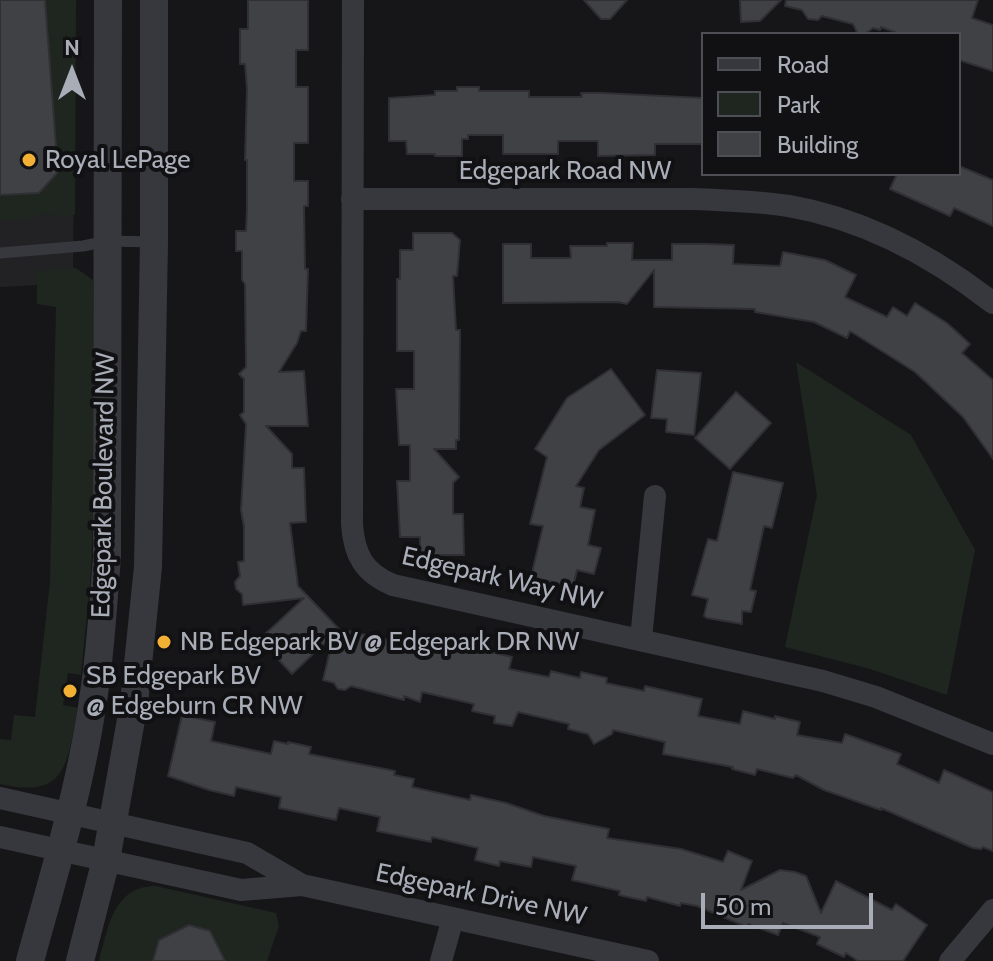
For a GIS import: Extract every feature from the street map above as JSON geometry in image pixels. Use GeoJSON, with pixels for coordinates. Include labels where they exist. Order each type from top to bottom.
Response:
{"type":"FeatureCollection","features":[{"type":"Feature","properties":{"kind":"street","name":"Edgepark Boulevard NW"},"geometry":{"type":"LineString","coordinates":[[30,961],[69,813],[94,694],[107,558],[108,0]]}},
{"type":"Feature","properties":{"kind":"street","name":"Edgepark Boulevard NW"},"geometry":{"type":"LineString","coordinates":[[80,961],[106,860],[134,703],[148,567],[154,242],[154,0]]}},
{"type":"Feature","properties":{"kind":"street","name":"Edgepark Way NW"},"geometry":{"type":"LineString","coordinates":[[353,0],[352,524],[358,557],[367,570],[393,585],[836,685],[889,702],[993,744]]}},
{"type":"Feature","properties":{"kind":"street","name":"Edgepark Road NW"},"geometry":{"type":"LineString","coordinates":[[352,199],[691,199],[790,206],[829,216],[902,244],[932,259],[993,303]]}},
{"type":"Feature","properties":{"kind":"street"},"geometry":{"type":"LineString","coordinates":[[641,639],[655,496]]}},
{"type":"Feature","properties":{"kind":"street","name":"Edgepark Drive NW"},"geometry":{"type":"LineString","coordinates":[[0,798],[247,853],[302,885]]}},
{"type":"Feature","properties":{"kind":"street","name":"Edgepark Drive NW"},"geometry":{"type":"LineString","coordinates":[[0,837],[241,890],[302,885],[648,961]]}},
{"type":"Feature","properties":{"kind":"street"},"geometry":{"type":"LineString","coordinates":[[950,961],[993,910]]}},
{"type":"Feature","properties":{"kind":"street"},"geometry":{"type":"LineString","coordinates":[[441,961],[453,918]]}},
{"type":"Feature","properties":{"kind":"lane"},"geometry":{"type":"LineString","coordinates":[[0,253],[108,241],[154,242]]}},
{"type":"Feature","properties":{"kind":"shaded area"},"geometry":{"type":"Polygon","coordinates":[[[0,0],[75,0],[73,283],[0,287],[0,0]]]}},
{"type":"Feature","properties":{"kind":"green space"},"geometry":{"type":"Polygon","coordinates":[[[45,0],[76,0],[75,215],[45,213],[36,218],[0,221],[0,195],[39,193],[58,172],[47,33],[43,18],[47,16],[45,0]]]}},
{"type":"Feature","properties":{"kind":"green space"},"geometry":{"type":"Polygon","coordinates":[[[76,268],[93,280],[91,573],[81,675],[68,673],[63,705],[78,708],[67,760],[61,772],[52,781],[23,788],[0,784],[0,739],[11,740],[14,715],[35,717],[50,581],[56,307],[37,304],[37,270],[76,268]]]}},
{"type":"Feature","properties":{"kind":"green space"},"geometry":{"type":"Polygon","coordinates":[[[796,362],[911,435],[975,550],[947,695],[870,669],[785,647],[817,495],[796,362]]]}},
{"type":"Feature","properties":{"kind":"green space"},"geometry":{"type":"Polygon","coordinates":[[[156,886],[276,913],[279,926],[267,961],[225,961],[210,931],[189,925],[159,940],[153,961],[99,961],[110,923],[121,901],[130,893],[156,886]]]}},
{"type":"Feature","properties":{"kind":"building"},"geometry":{"type":"Polygon","coordinates":[[[0,0],[45,0],[58,172],[39,193],[0,195],[0,0]]]}},
{"type":"Feature","properties":{"kind":"building"},"geometry":{"type":"Polygon","coordinates":[[[248,0],[308,0],[308,50],[296,50],[296,87],[308,87],[308,143],[294,143],[294,181],[308,181],[308,206],[304,206],[305,269],[308,269],[306,331],[301,331],[279,372],[304,371],[308,426],[266,426],[292,454],[292,468],[304,468],[306,522],[290,523],[298,586],[339,629],[389,640],[390,634],[417,639],[416,644],[450,652],[452,643],[512,657],[509,669],[549,677],[551,671],[580,678],[581,672],[607,678],[606,683],[644,691],[645,686],[702,699],[698,716],[740,724],[743,711],[775,719],[775,716],[800,722],[797,735],[842,743],[845,734],[901,754],[897,764],[939,783],[944,770],[993,792],[993,851],[983,847],[973,848],[881,808],[824,790],[796,775],[793,778],[757,769],[755,775],[733,767],[663,754],[665,742],[613,730],[612,734],[594,744],[588,734],[568,729],[569,724],[518,712],[512,726],[494,723],[495,716],[472,711],[474,704],[422,692],[420,702],[351,686],[345,690],[338,689],[334,683],[323,680],[334,634],[292,674],[277,658],[280,655],[262,637],[304,598],[243,605],[242,594],[236,589],[235,582],[240,576],[238,562],[244,561],[241,510],[246,424],[240,415],[244,412],[244,379],[239,374],[246,367],[245,284],[242,280],[242,251],[236,251],[236,231],[246,231],[247,89],[245,64],[240,64],[240,29],[248,29],[248,0]]]}},
{"type":"Feature","properties":{"kind":"building"},"geometry":{"type":"Polygon","coordinates":[[[584,0],[627,0],[610,19],[601,19],[584,0]]]}},
{"type":"Feature","properties":{"kind":"building"},"geometry":{"type":"Polygon","coordinates":[[[740,0],[781,0],[760,21],[741,22],[740,0]]]}},
{"type":"Feature","properties":{"kind":"building"},"geometry":{"type":"Polygon","coordinates":[[[786,0],[978,0],[972,18],[993,25],[993,71],[961,61],[961,32],[895,32],[881,27],[880,30],[873,28],[868,32],[857,32],[853,24],[822,16],[818,20],[808,19],[802,10],[785,6],[786,0]]]}},
{"type":"Feature","properties":{"kind":"building"},"geometry":{"type":"Polygon","coordinates":[[[457,87],[479,87],[479,91],[529,91],[529,97],[582,97],[581,93],[602,93],[701,98],[701,144],[655,144],[655,155],[598,156],[598,141],[558,141],[558,154],[503,154],[503,135],[468,135],[468,139],[462,139],[462,156],[435,156],[407,154],[406,141],[389,141],[389,98],[457,91],[457,87]]]}},
{"type":"Feature","properties":{"kind":"building"},"geometry":{"type":"Polygon","coordinates":[[[961,167],[993,180],[993,226],[954,208],[950,216],[890,189],[896,176],[961,176],[961,167]]]}},
{"type":"Feature","properties":{"kind":"building"},"geometry":{"type":"Polygon","coordinates":[[[413,233],[452,233],[460,240],[457,276],[453,276],[456,330],[460,330],[459,440],[456,440],[456,449],[434,449],[459,477],[453,483],[453,514],[463,514],[464,555],[420,555],[420,537],[400,537],[397,481],[410,481],[410,445],[399,445],[396,389],[414,389],[414,351],[397,351],[397,279],[400,279],[400,250],[413,250],[413,233]]]}},
{"type":"Feature","properties":{"kind":"building"},"geometry":{"type":"Polygon","coordinates":[[[607,243],[633,243],[632,260],[672,260],[672,244],[707,244],[734,245],[733,264],[780,266],[783,252],[825,260],[856,275],[845,297],[887,317],[893,307],[907,316],[915,303],[947,323],[970,344],[962,353],[993,380],[993,459],[963,417],[915,372],[850,331],[847,338],[814,322],[755,312],[755,309],[654,307],[654,270],[627,304],[503,303],[503,244],[531,244],[531,258],[571,258],[570,246],[607,246],[607,243]]]}},
{"type":"Feature","properties":{"kind":"building"},"geometry":{"type":"Polygon","coordinates":[[[611,369],[645,415],[599,450],[576,486],[584,488],[580,507],[595,510],[588,545],[601,548],[594,574],[577,570],[573,587],[531,577],[543,526],[530,524],[547,457],[535,449],[567,398],[611,369]]]}},
{"type":"Feature","properties":{"kind":"building"},"geometry":{"type":"Polygon","coordinates":[[[657,370],[701,373],[694,435],[666,432],[667,419],[651,418],[657,370]]]}},
{"type":"Feature","properties":{"kind":"building"},"geometry":{"type":"Polygon","coordinates":[[[736,392],[771,423],[730,469],[695,438],[736,392]]]}},
{"type":"Feature","properties":{"kind":"building"},"geometry":{"type":"Polygon","coordinates":[[[733,472],[783,483],[772,528],[764,526],[750,590],[756,591],[751,612],[742,611],[742,624],[707,618],[704,616],[708,599],[692,595],[708,539],[717,541],[733,472]]]}},
{"type":"Feature","properties":{"kind":"building"},"geometry":{"type":"Polygon","coordinates":[[[182,715],[215,722],[211,741],[271,754],[274,741],[288,742],[311,747],[309,754],[395,771],[394,775],[414,779],[412,787],[470,800],[471,795],[544,816],[609,829],[607,838],[681,849],[723,862],[728,851],[752,861],[741,890],[780,870],[795,872],[806,876],[821,913],[836,881],[892,910],[896,904],[927,925],[903,961],[858,961],[846,953],[844,957],[817,944],[820,937],[783,923],[778,935],[748,924],[747,927],[697,906],[681,903],[680,906],[647,897],[646,901],[619,895],[620,891],[572,880],[576,866],[533,857],[531,867],[500,861],[499,866],[475,860],[478,848],[432,837],[431,842],[377,831],[380,817],[339,808],[336,820],[279,808],[281,797],[236,787],[234,796],[209,790],[168,776],[182,715]]]}},
{"type":"Feature","properties":{"kind":"building"},"geometry":{"type":"Polygon","coordinates":[[[189,925],[210,931],[225,961],[153,961],[159,940],[189,925]]]}},
{"type":"Feature","properties":{"kind":"place","name":"Royal LePage"},"geometry":{"type":"Point","coordinates":[29,160]}},
{"type":"Feature","properties":{"kind":"place","name":"NB Edgepark BV @ Edgepark DR NW"},"geometry":{"type":"Point","coordinates":[164,642]}},
{"type":"Feature","properties":{"kind":"place","name":"SB Edgepark BV @ Edgeburn CR NW"},"geometry":{"type":"Point","coordinates":[70,691]}}]}
